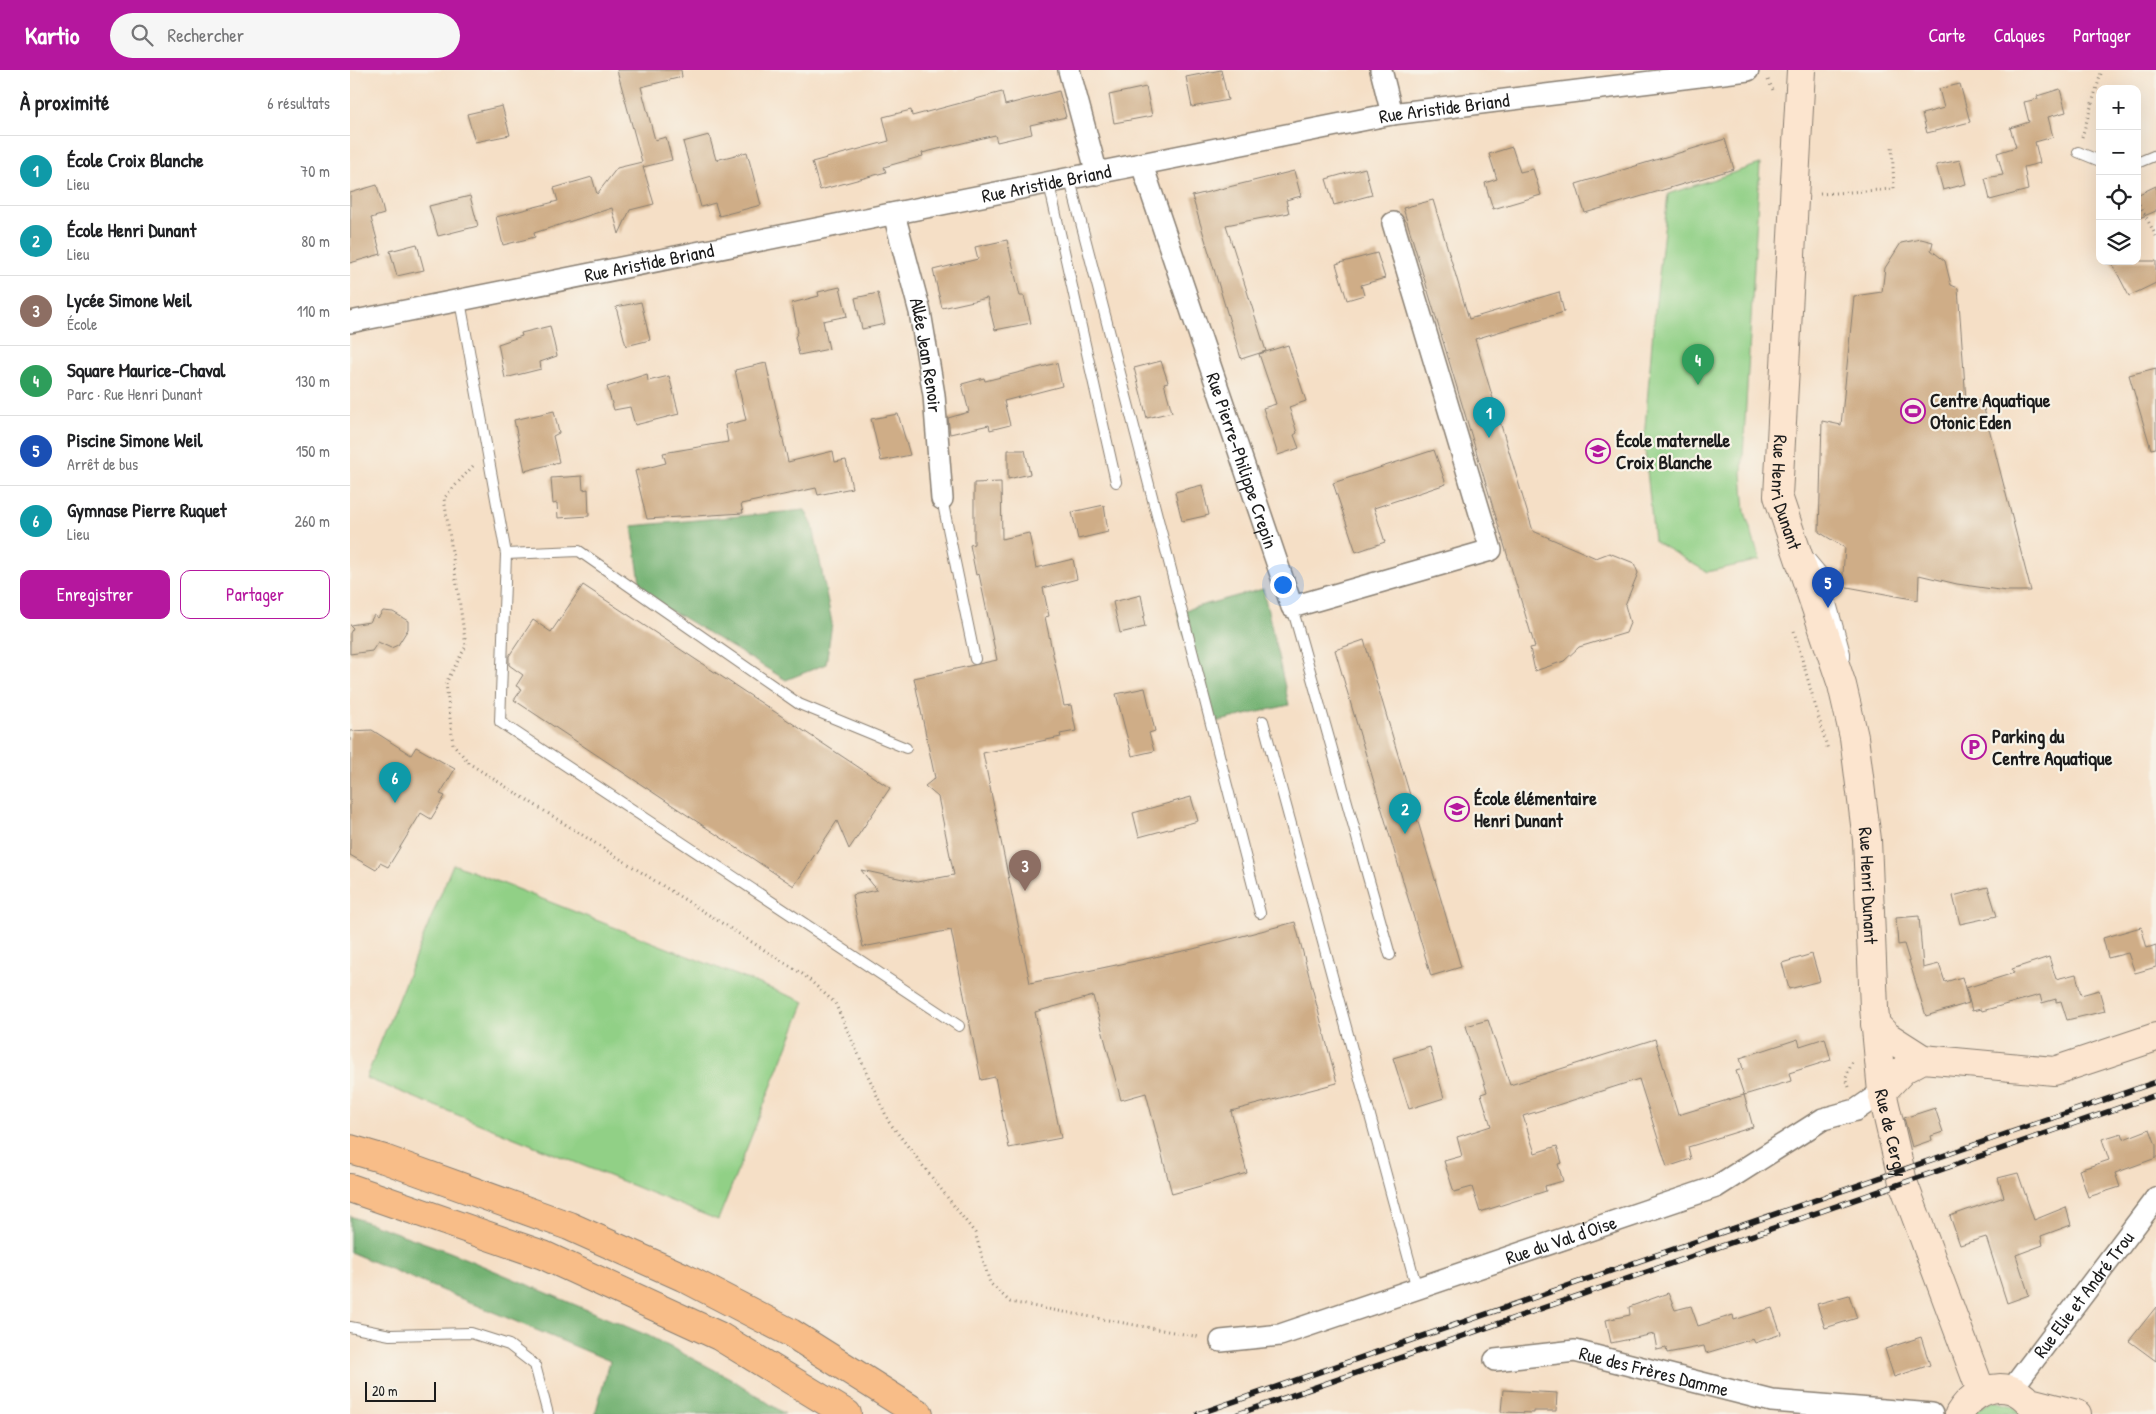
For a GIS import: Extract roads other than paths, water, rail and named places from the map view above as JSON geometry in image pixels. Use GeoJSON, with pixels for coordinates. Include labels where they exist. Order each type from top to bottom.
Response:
{"type":"FeatureCollection","features":[{"type":"Feature","properties":{"kind":"main road"},"geometry":{"type":"LineString","coordinates":[[350,1149],[384,1159],[569,1226],[683,1277],[791,1333],[918,1414]]}},
{"type":"Feature","properties":{"kind":"main road"},"geometry":{"type":"LineString","coordinates":[[350,1188],[552,1260],[719,1336],[847,1414]]}},
{"type":"Feature","properties":{"kind":"street"},"geometry":{"type":"LineString","coordinates":[[1069,70],[1097,174]]}},
{"type":"Feature","properties":{"kind":"street"},"geometry":{"type":"LineString","coordinates":[[1381,70],[1392,114]]}},
{"type":"Feature","properties":{"kind":"street","name":"Rue Aristide Briand"},"geometry":{"type":"LineString","coordinates":[[350,322],[1070,180],[1392,114],[1748,70]]}},
{"type":"Feature","properties":{"kind":"street","name":"Rue Henri Dunant"},"geometry":{"type":"LineString","coordinates":[[1801,70],[1778,496],[1842,685],[1854,737],[1865,824],[1875,1024],[1882,1092]]}},
{"type":"Feature","properties":{"kind":"street","name":"Rue Pierre-Philippe Crepin"},"geometry":{"type":"LineString","coordinates":[[1142,165],[1292,607]]}},
{"type":"Feature","properties":{"kind":"street","name":"Allée Jean Renoir"},"geometry":{"type":"LineString","coordinates":[[894,214],[920,312],[934,395],[942,499]]}},
{"type":"Feature","properties":{"kind":"street"},"geometry":{"type":"LineString","coordinates":[[1292,607],[1490,550],[1393,223]]}},
{"type":"Feature","properties":{"kind":"street"},"geometry":{"type":"LineString","coordinates":[[1875,1024],[1887,1036],[1923,1059],[2054,1070],[2156,1037]]}},
{"type":"Feature","properties":{"kind":"street","name":"Rue de Cergy"},"geometry":{"type":"LineString","coordinates":[[1923,1059],[1904,1069],[1882,1092],[1903,1182],[1981,1391]]}},
{"type":"Feature","properties":{"kind":"street","name":"Rue du Val d'Oise"},"geometry":{"type":"LineString","coordinates":[[1221,1341],[1280,1335],[1716,1187],[1823,1119],[1856,1110],[1882,1092]]}},
{"type":"Feature","properties":{"kind":"street","name":"Rue Elie et André Trou"},"geometry":{"type":"LineString","coordinates":[[2026,1402],[2156,1198]]}},
{"type":"Feature","properties":{"kind":"street","name":"Rue des Frères Damme"},"geometry":{"type":"LineString","coordinates":[[1495,1360],[1575,1351],[1772,1401],[1932,1414]]}},
{"type":"Feature","properties":{"kind":"street"},"geometry":{"type":"LineString","coordinates":[[1959,1414],[1972,1397],[1981,1391],[2001,1388],[2026,1402],[2077,1414]]}},
{"type":"Feature","properties":{"kind":"lane"},"geometry":{"type":"LineString","coordinates":[[2078,152],[2096,159]]}},
{"type":"Feature","properties":{"kind":"lane"},"geometry":{"type":"LineString","coordinates":[[2141,161],[2156,155]]}},
{"type":"Feature","properties":{"kind":"lane"},"geometry":{"type":"LineString","coordinates":[[1070,180],[1260,913]]}},
{"type":"Feature","properties":{"kind":"lane"},"geometry":{"type":"LineString","coordinates":[[1049,184],[1116,482]]}},
{"type":"Feature","properties":{"kind":"lane"},"geometry":{"type":"LineString","coordinates":[[460,301],[506,554],[500,722],[959,1026]]}},
{"type":"Feature","properties":{"kind":"lane"},"geometry":{"type":"LineString","coordinates":[[942,499],[975,659]]}},
{"type":"Feature","properties":{"kind":"lane"},"geometry":{"type":"LineString","coordinates":[[506,554],[580,551],[799,704],[906,748]]}},
{"type":"Feature","properties":{"kind":"lane"},"geometry":{"type":"LineString","coordinates":[[1292,607],[1390,954]]}},
{"type":"Feature","properties":{"kind":"lane"},"geometry":{"type":"LineString","coordinates":[[1263,721],[1417,1288]]}},
{"type":"Feature","properties":{"kind":"lane"},"geometry":{"type":"LineString","coordinates":[[350,1327],[390,1335],[471,1333],[508,1345],[535,1365],[548,1414]]}},
{"type":"Feature","properties":{"kind":"railway"},"geometry":{"type":"LineString","coordinates":[[1198,1414],[2156,1082]]}},
{"type":"Feature","properties":{"kind":"railway"},"geometry":{"type":"LineString","coordinates":[[1238,1414],[2156,1095]]}},
{"type":"Feature","properties":{"kind":"place","name":"Square Maurice-Chaval"},"geometry":{"type":"Point","coordinates":[1698,385]}},
{"type":"Feature","properties":{"kind":"place","name":"Centre Aquatique Otonic Eden"},"geometry":{"type":"Point","coordinates":[1913,411]}},
{"type":"Feature","properties":{"kind":"place","name":"École Croix Blanche"},"geometry":{"type":"Point","coordinates":[1489,438]}},
{"type":"Feature","properties":{"kind":"place","name":"École maternelle Croix Blanche"},"geometry":{"type":"Point","coordinates":[1598,451]}},
{"type":"Feature","properties":{"kind":"place","name":"Piscine Simone Weil"},"geometry":{"type":"Point","coordinates":[1828,608]}},
{"type":"Feature","properties":{"kind":"place","name":"Parking du Centre Aquatique"},"geometry":{"type":"Point","coordinates":[1974,747]}},
{"type":"Feature","properties":{"kind":"place","name":"Gymnase Pierre Ruquet"},"geometry":{"type":"Point","coordinates":[395,803]}},
{"type":"Feature","properties":{"kind":"place","name":"École élémentaire Henri Dunant"},"geometry":{"type":"Point","coordinates":[1457,809]}},
{"type":"Feature","properties":{"kind":"place","name":"École Henri Dunant"},"geometry":{"type":"Point","coordinates":[1405,834]}},
{"type":"Feature","properties":{"kind":"place","name":"Lycée Simone Weil"},"geometry":{"type":"Point","coordinates":[1025,891]}}]}
